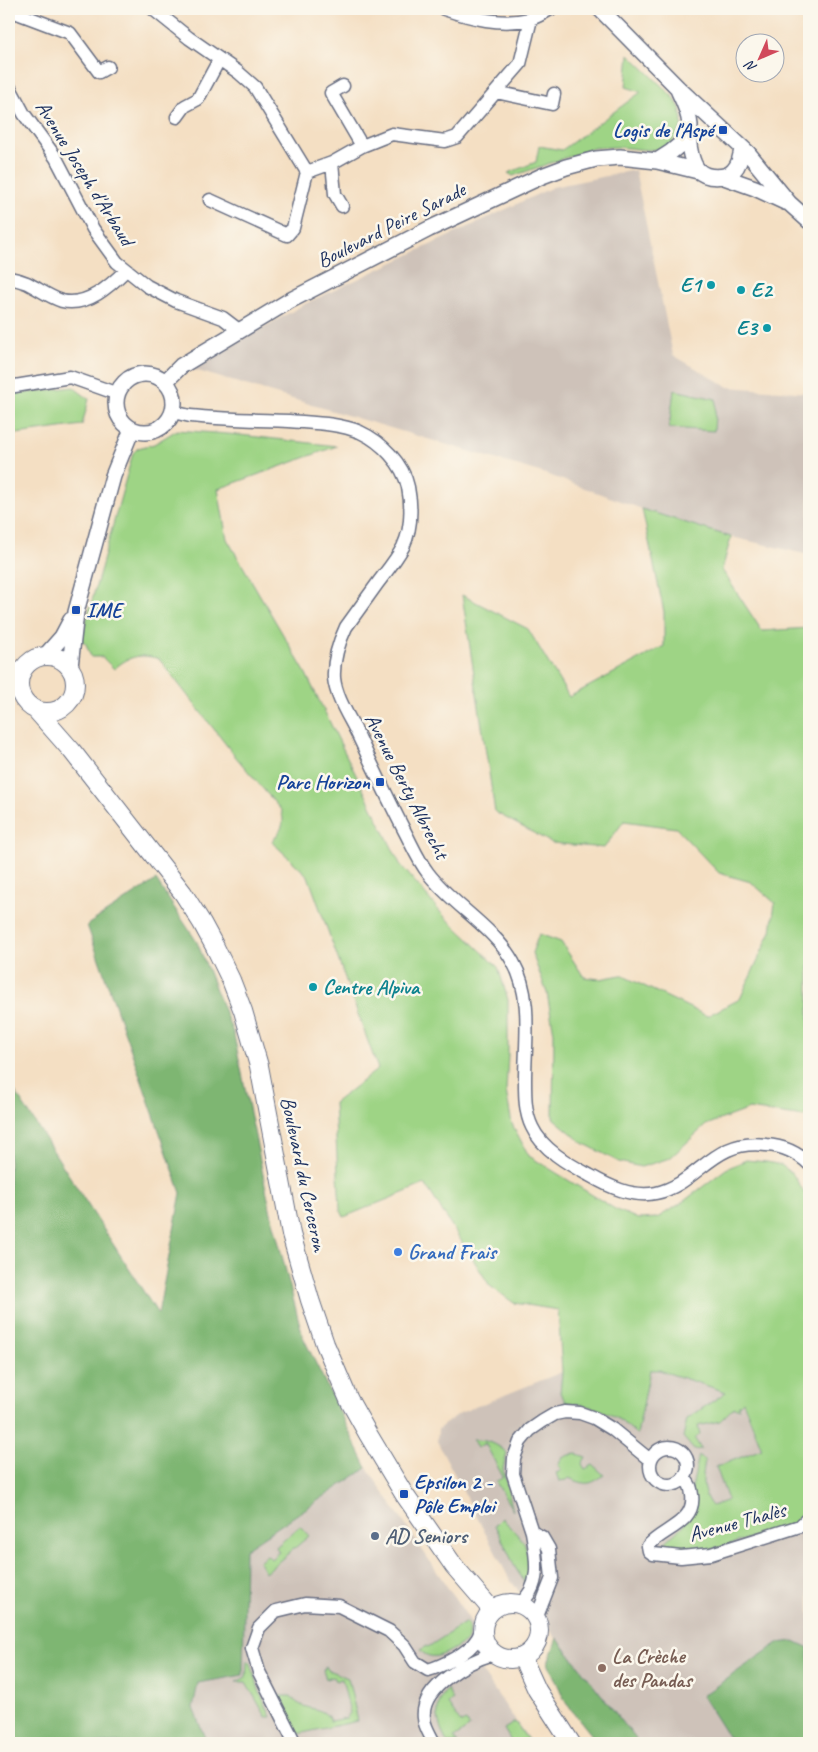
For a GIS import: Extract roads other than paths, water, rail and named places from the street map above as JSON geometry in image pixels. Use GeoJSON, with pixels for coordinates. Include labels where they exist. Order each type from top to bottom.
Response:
{"type":"FeatureCollection","features":[{"type":"Feature","properties":{"kind":"main road"},"geometry":{"type":"LineString","coordinates":[[46,655],[55,656],[70,667],[74,675],[74,692],[70,700],[57,710],[49,712],[36,710],[15,695],[18,683],[14,676],[29,661],[46,655]]}},
{"type":"Feature","properties":{"kind":"main road","name":"Boulevard du Cerceron"},"geometry":{"type":"LineString","coordinates":[[64,706],[66,730],[72,751]]}},
{"type":"Feature","properties":{"kind":"main road","name":"Boulevard du Cerceron"},"geometry":{"type":"LineString","coordinates":[[36,710],[72,751],[183,893],[202,923],[231,980],[243,1011],[259,1066],[291,1234],[325,1344],[349,1400],[368,1434],[404,1494],[487,1617]]}},
{"type":"Feature","properties":{"kind":"main road"},"geometry":{"type":"LineString","coordinates":[[510,1602],[520,1604],[532,1612],[536,1619],[539,1637],[535,1645],[530,1652],[522,1657],[507,1659],[493,1654],[484,1641],[487,1617],[500,1604],[510,1602]]}},
{"type":"Feature","properties":{"kind":"main road"},"geometry":{"type":"LineString","coordinates":[[522,1657],[538,1690],[571,1743]]}},
{"type":"Feature","properties":{"kind":"street"},"geometry":{"type":"LineString","coordinates":[[444,9],[472,18],[511,21],[531,19],[550,9]]}},
{"type":"Feature","properties":{"kind":"street"},"geometry":{"type":"LineString","coordinates":[[600,9],[678,88],[748,153],[789,204],[809,221]]}},
{"type":"Feature","properties":{"kind":"street"},"geometry":{"type":"LineString","coordinates":[[9,10],[70,33],[99,72],[108,67]]}},
{"type":"Feature","properties":{"kind":"street"},"geometry":{"type":"LineString","coordinates":[[157,10],[255,87],[307,172],[293,228],[287,235],[210,200]]}},
{"type":"Feature","properties":{"kind":"street"},"geometry":{"type":"LineString","coordinates":[[307,172],[332,163],[362,146],[392,134],[445,141],[457,137],[520,64],[531,19]]}},
{"type":"Feature","properties":{"kind":"street"},"geometry":{"type":"LineString","coordinates":[[177,117],[185,106],[198,99],[219,60]]}},
{"type":"Feature","properties":{"kind":"street"},"geometry":{"type":"LineString","coordinates":[[344,86],[331,93],[362,146]]}},
{"type":"Feature","properties":{"kind":"street","name":"Avenue Joseph d'Arbaud"},"geometry":{"type":"LineString","coordinates":[[9,88],[24,114],[56,158],[93,229],[126,270],[146,286],[176,301],[223,318],[240,331]]}},
{"type":"Feature","properties":{"kind":"street"},"geometry":{"type":"LineString","coordinates":[[678,88],[687,110],[692,157],[698,171],[710,176],[724,177],[755,188],[789,204]]}},
{"type":"Feature","properties":{"kind":"street"},"geometry":{"type":"LineString","coordinates":[[496,92],[552,104],[554,94]]}},
{"type":"Feature","properties":{"kind":"street"},"geometry":{"type":"LineString","coordinates":[[657,160],[671,152],[698,128],[706,125],[718,126]]}},
{"type":"Feature","properties":{"kind":"street"},"geometry":{"type":"LineString","coordinates":[[724,177],[734,171],[740,160],[742,148]]}},
{"type":"Feature","properties":{"kind":"street","name":"Boulevard Peire Sarade"},"geometry":{"type":"LineString","coordinates":[[165,382],[181,366],[289,301],[401,243],[542,176],[596,159],[620,157],[657,160],[698,171]]}},
{"type":"Feature","properties":{"kind":"street"},"geometry":{"type":"LineString","coordinates":[[332,163],[335,194],[342,206]]}},
{"type":"Feature","properties":{"kind":"street"},"geometry":{"type":"LineString","coordinates":[[9,278],[27,283],[49,296],[63,301],[76,302],[90,298],[106,288],[126,270]]}},
{"type":"Feature","properties":{"kind":"street"},"geometry":{"type":"LineString","coordinates":[[148,374],[165,382],[173,396],[173,412],[170,420],[157,430],[140,432],[132,429],[120,418],[116,402],[118,394],[122,386],[130,379],[138,375],[148,374]]}},
{"type":"Feature","properties":{"kind":"street"},"geometry":{"type":"LineString","coordinates":[[9,387],[70,377],[118,394]]}},
{"type":"Feature","properties":{"kind":"street","name":"Avenue Berty Albrecht"},"geometry":{"type":"LineString","coordinates":[[173,412],[190,416],[340,426],[359,432],[372,439],[383,447],[400,468],[407,484],[410,500],[411,516],[409,530],[396,558],[346,627],[334,657],[334,680],[341,700],[382,788],[419,859],[428,873],[442,888],[495,938],[519,974],[525,1001],[525,1101],[532,1128],[540,1140],[564,1160],[588,1175],[609,1185],[638,1194],[654,1193],[669,1189],[722,1151],[737,1145],[752,1143],[787,1149],[801,1156],[809,1164]]}},
{"type":"Feature","properties":{"kind":"street"},"geometry":{"type":"LineString","coordinates":[[70,667],[76,612],[113,476],[132,429]]}},
{"type":"Feature","properties":{"kind":"street"},"geometry":{"type":"LineString","coordinates":[[46,655],[62,637],[76,612]]}},
{"type":"Feature","properties":{"kind":"street"},"geometry":{"type":"LineString","coordinates":[[536,1619],[552,1578],[549,1549],[537,1535],[513,1474],[514,1458],[520,1442],[530,1430],[555,1414],[565,1412],[580,1413],[594,1418],[612,1430],[650,1460]]}},
{"type":"Feature","properties":{"kind":"street"},"geometry":{"type":"LineString","coordinates":[[667,1446],[678,1448],[686,1456],[688,1467],[684,1478],[676,1484],[666,1485],[657,1481],[650,1473],[650,1460],[656,1450],[667,1446]]}},
{"type":"Feature","properties":{"kind":"street","name":"Avenue Thalès"},"geometry":{"type":"LineString","coordinates":[[684,1478],[690,1484],[692,1499],[690,1512],[679,1523],[648,1546],[649,1551],[653,1554],[681,1558],[710,1554],[800,1526],[809,1517]]}},
{"type":"Feature","properties":{"kind":"street"},"geometry":{"type":"LineString","coordinates":[[520,1604],[531,1590],[536,1577],[537,1535]]}},
{"type":"Feature","properties":{"kind":"street"},"geometry":{"type":"LineString","coordinates":[[295,1743],[259,1672],[252,1648],[259,1628],[276,1611],[305,1604],[339,1606],[389,1631],[404,1645],[415,1662],[428,1670],[442,1666],[470,1648],[477,1640],[487,1617]]}},
{"type":"Feature","properties":{"kind":"street"},"geometry":{"type":"LineString","coordinates":[[434,1743],[424,1718],[428,1698],[456,1670],[493,1654]]}},
{"type":"Feature","properties":{"kind":"place","name":"Logis de l'Aspé"},"geometry":{"type":"Point","coordinates":[723,130]}},
{"type":"Feature","properties":{"kind":"place","name":"E1"},"geometry":{"type":"Point","coordinates":[711,285]}},
{"type":"Feature","properties":{"kind":"place","name":"E2"},"geometry":{"type":"Point","coordinates":[741,290]}},
{"type":"Feature","properties":{"kind":"place","name":"E3"},"geometry":{"type":"Point","coordinates":[767,328]}},
{"type":"Feature","properties":{"kind":"place","name":"IME"},"geometry":{"type":"Point","coordinates":[76,610]}},
{"type":"Feature","properties":{"kind":"place","name":"Parc Horizon"},"geometry":{"type":"Point","coordinates":[380,782]}},
{"type":"Feature","properties":{"kind":"place","name":"Centre Alpiva"},"geometry":{"type":"Point","coordinates":[313,987]}},
{"type":"Feature","properties":{"kind":"place","name":"Grand Frais"},"geometry":{"type":"Point","coordinates":[398,1252]}},
{"type":"Feature","properties":{"kind":"place","name":"Epsilon 2 - Pôle Emploi"},"geometry":{"type":"Point","coordinates":[404,1494]}},
{"type":"Feature","properties":{"kind":"place","name":"AD Seniors"},"geometry":{"type":"Point","coordinates":[375,1536]}},
{"type":"Feature","properties":{"kind":"place","name":"La Crèche des Pandas"},"geometry":{"type":"Point","coordinates":[602,1668]}}]}
